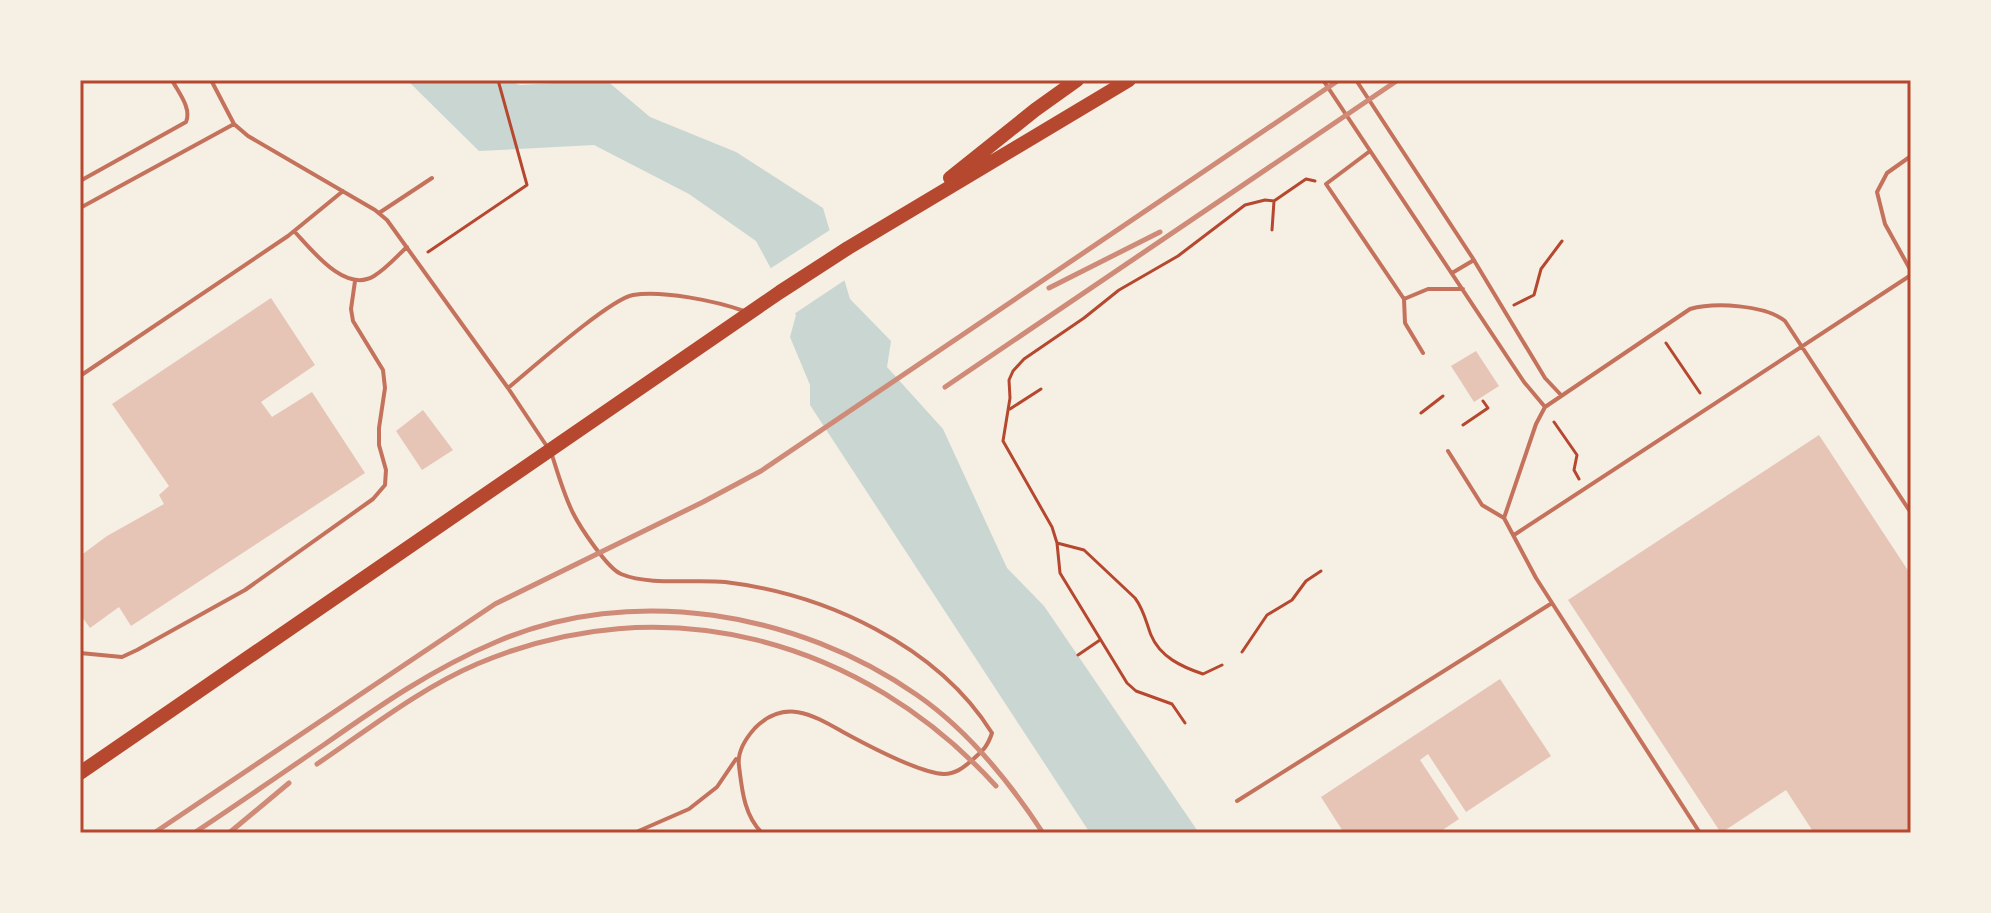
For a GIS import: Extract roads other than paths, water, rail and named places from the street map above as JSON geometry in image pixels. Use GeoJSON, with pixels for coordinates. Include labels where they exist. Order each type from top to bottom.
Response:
{"type":"FeatureCollection","features":[{"type":"Feature","properties":{"kind":"main road"},"geometry":{"type":"LineString","coordinates":[[906,213],[1077,80]]}},
{"type":"Feature","properties":{"kind":"main road"},"geometry":{"type":"LineString","coordinates":[[80,773],[780,292],[1129,80]]}},
{"type":"Feature","properties":{"kind":"lane"},"geometry":{"type":"LineString","coordinates":[[80,181],[186,122],[189,117],[187,108],[172,80]]}},
{"type":"Feature","properties":{"kind":"lane"},"geometry":{"type":"LineString","coordinates":[[211,80],[234,124],[248,136],[379,213],[508,388],[550,452],[573,513],[619,574],[645,579],[725,582],[834,608],[924,660],[967,700],[992,733],[987,749],[961,770],[944,774],[900,761],[803,711],[777,714],[748,735],[738,757],[717,787],[689,809],[634,833]]}},
{"type":"Feature","properties":{"kind":"lane"},"geometry":{"type":"LineString","coordinates":[[1323,80],[1524,382],[1545,407]]}},
{"type":"Feature","properties":{"kind":"lane"},"geometry":{"type":"LineString","coordinates":[[1356,80],[1474,260],[1545,378],[1561,395]]}},
{"type":"Feature","properties":{"kind":"lane"},"geometry":{"type":"LineString","coordinates":[[80,208],[234,124]]}},
{"type":"Feature","properties":{"kind":"lane"},"geometry":{"type":"LineString","coordinates":[[1370,151],[1326,184],[1404,299],[1405,323],[1423,353]]}},
{"type":"Feature","properties":{"kind":"lane"},"geometry":{"type":"LineString","coordinates":[[1514,535],[1911,273],[1885,224],[1877,192],[1887,173],[1911,156]]}},
{"type":"Feature","properties":{"kind":"lane"},"geometry":{"type":"LineString","coordinates":[[379,213],[432,178]]}},
{"type":"Feature","properties":{"kind":"lane"},"geometry":{"type":"LineString","coordinates":[[80,376],[294,231],[343,191]]}},
{"type":"Feature","properties":{"kind":"lane"},"geometry":{"type":"LineString","coordinates":[[294,231],[328,267],[355,281],[373,277],[407,247]]}},
{"type":"Feature","properties":{"kind":"lane"},"geometry":{"type":"LineString","coordinates":[[1452,273],[1474,260]]}},
{"type":"Feature","properties":{"kind":"lane"},"geometry":{"type":"LineString","coordinates":[[80,653],[122,657],[137,650],[245,590],[373,499],[385,485],[386,470],[379,445],[383,370],[353,321],[351,309],[355,281]]}},
{"type":"Feature","properties":{"kind":"lane"},"geometry":{"type":"LineString","coordinates":[[1404,299],[1428,289],[1463,289]]}},
{"type":"Feature","properties":{"kind":"lane"},"geometry":{"type":"LineString","coordinates":[[508,388],[612,305],[632,295],[717,301],[750,314]]}},
{"type":"Feature","properties":{"kind":"lane"},"geometry":{"type":"LineString","coordinates":[[1504,518],[1536,424],[1545,407],[1690,309],[1699,307],[1762,309],[1774,312],[1785,321],[1911,513]]}},
{"type":"Feature","properties":{"kind":"lane"},"geometry":{"type":"LineString","coordinates":[[1448,451],[1482,505],[1504,518],[1552,603],[1700,833]]}},
{"type":"Feature","properties":{"kind":"lane"},"geometry":{"type":"LineString","coordinates":[[1237,801],[1552,603]]}},
{"type":"Feature","properties":{"kind":"lane"},"geometry":{"type":"LineString","coordinates":[[738,757],[744,800],[751,818],[762,833]]}},
{"type":"Feature","properties":{"kind":"railway"},"geometry":{"type":"LineString","coordinates":[[154,833],[495,604],[761,471],[1339,80]]}},
{"type":"Feature","properties":{"kind":"railway"},"geometry":{"type":"LineString","coordinates":[[945,387],[1398,80]]}},
{"type":"Feature","properties":{"kind":"railway"},"geometry":{"type":"LineString","coordinates":[[1049,288],[1160,232]]}},
{"type":"Feature","properties":{"kind":"railway"},"geometry":{"type":"LineString","coordinates":[[194,833],[386,702],[473,652],[548,624],[602,614],[658,611],[713,615],[767,626],[820,643],[870,666],[917,695],[954,724],[1002,776],[1043,833]]}},
{"type":"Feature","properties":{"kind":"railway"},"geometry":{"type":"LineString","coordinates":[[317,764],[415,697],[477,664],[547,640],[618,629],[688,629],[756,640],[822,662],[885,694],[943,735],[996,786]]}},
{"type":"Feature","properties":{"kind":"railway"},"geometry":{"type":"LineString","coordinates":[[229,833],[289,783]]}}]}
